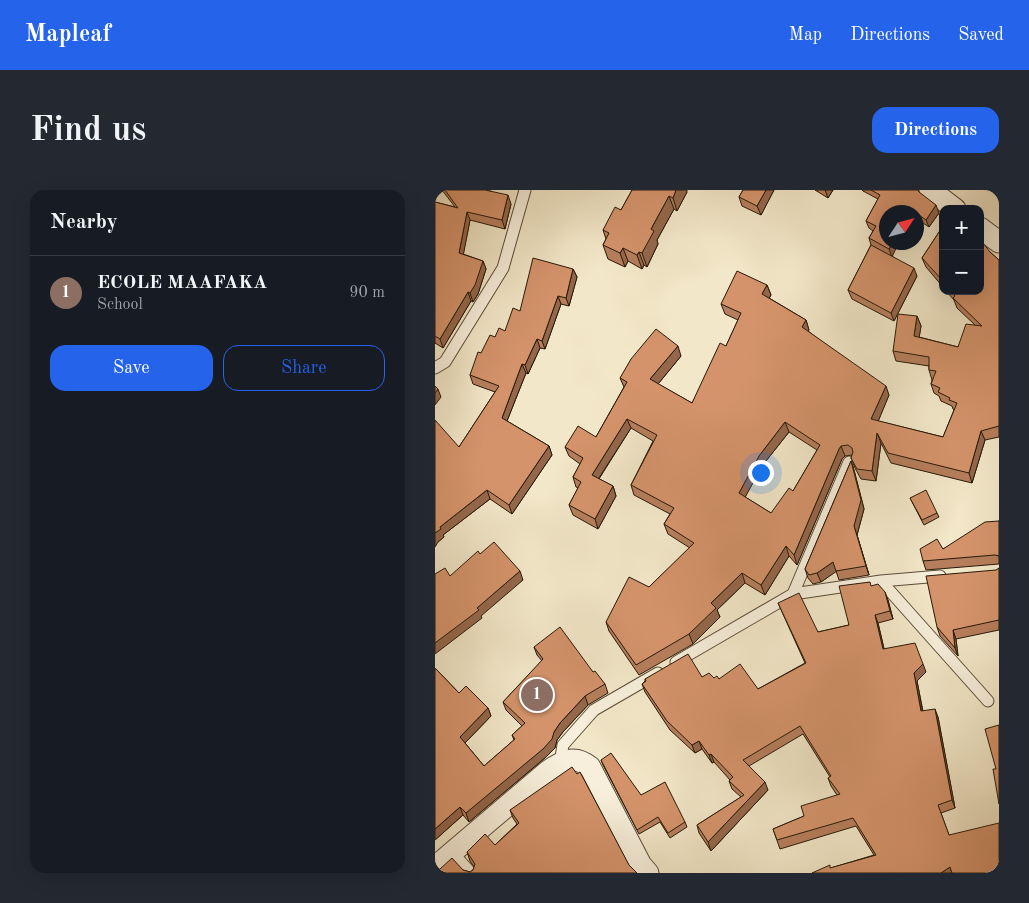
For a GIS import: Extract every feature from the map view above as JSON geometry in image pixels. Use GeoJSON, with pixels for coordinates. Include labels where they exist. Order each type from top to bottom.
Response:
{"type":"FeatureCollection","features":[{"type":"Feature","properties":{"kind":"street"},"geometry":{"type":"LineString","coordinates":[[930,190],[950,205]]}},
{"type":"Feature","properties":{"kind":"street"},"geometry":{"type":"LineString","coordinates":[[984,231],[999,242]]}},
{"type":"Feature","properties":{"kind":"street"},"geometry":{"type":"LineString","coordinates":[[435,867],[548,771],[560,763],[573,758],[589,766],[647,873]]}},
{"type":"Feature","properties":{"kind":"lane"},"geometry":{"type":"LineString","coordinates":[[435,368],[445,362],[503,268],[525,190]]}},
{"type":"Feature","properties":{"kind":"lane"},"geometry":{"type":"LineString","coordinates":[[793,594],[849,462]]}},
{"type":"Feature","properties":{"kind":"lane"},"geometry":{"type":"LineString","coordinates":[[560,763],[563,745],[594,710],[793,594],[881,581],[950,575]]}},
{"type":"Feature","properties":{"kind":"lane"},"geometry":{"type":"LineString","coordinates":[[881,581],[988,701]]}},
{"type":"Feature","properties":{"kind":"lane"},"geometry":{"type":"LineString","coordinates":[[452,852],[471,873]]}},
{"type":"Feature","properties":{"kind":"building"},"geometry":{"type":"Polygon","coordinates":[[[445,190],[485,190],[508,195],[502,220],[467,212],[459,253],[483,261],[475,285],[470,293],[468,292],[440,339],[435,336],[435,202],[458,208],[445,190]]]}},
{"type":"Feature","properties":{"kind":"building"},"geometry":{"type":"Polygon","coordinates":[[[632,190],[676,190],[673,198],[669,196],[651,229],[654,231],[642,253],[639,252],[637,255],[623,248],[620,253],[603,245],[609,233],[603,230],[615,207],[621,210],[632,190]]]}},
{"type":"Feature","properties":{"kind":"building"},"geometry":{"type":"Polygon","coordinates":[[[743,190],[766,190],[757,206],[739,197],[743,190]]]}},
{"type":"Feature","properties":{"kind":"building"},"geometry":{"type":"Polygon","coordinates":[[[871,190],[918,190],[936,205],[926,220],[924,219],[924,205],[879,205],[879,244],[869,238],[876,226],[866,221],[880,195],[871,190]]]}},
{"type":"Feature","properties":{"kind":"building"},"geometry":{"type":"Polygon","coordinates":[[[939,232],[939,277],[922,258],[939,232]]]}},
{"type":"Feature","properties":{"kind":"building"},"geometry":{"type":"Polygon","coordinates":[[[984,244],[999,260],[999,426],[981,431],[969,473],[888,453],[877,433],[872,471],[857,469],[851,458],[852,448],[848,445],[841,446],[794,555],[786,546],[761,585],[742,573],[711,603],[716,608],[689,634],[636,665],[606,622],[629,577],[649,587],[694,543],[664,524],[674,508],[631,485],[657,435],[627,419],[592,475],[613,486],[595,519],[569,505],[581,482],[573,477],[583,458],[565,447],[578,426],[596,437],[627,382],[620,378],[631,359],[656,329],[678,346],[650,379],[692,403],[720,343],[726,346],[741,313],[721,304],[737,271],[767,285],[762,294],[806,320],[802,327],[886,386],[871,419],[943,437],[957,403],[938,392],[940,388],[931,384],[936,371],[929,370],[929,357],[893,351],[898,314],[917,316],[914,336],[958,347],[966,324],[982,326],[953,298],[955,296],[984,295],[984,244]],[[785,422],[759,456],[739,493],[771,513],[789,488],[793,491],[820,445],[785,422]]]}},
{"type":"Feature","properties":{"kind":"building"},"geometry":{"type":"Polygon","coordinates":[[[871,245],[914,268],[891,313],[848,290],[871,245]]]}},
{"type":"Feature","properties":{"kind":"building"},"geometry":{"type":"Polygon","coordinates":[[[533,258],[573,269],[566,298],[558,296],[542,341],[537,339],[525,365],[522,364],[502,418],[549,446],[509,505],[487,490],[435,533],[435,420],[459,447],[499,386],[470,375],[478,352],[481,353],[490,335],[495,337],[499,328],[505,331],[513,308],[520,311],[533,258]]]}},
{"type":"Feature","properties":{"kind":"building"},"geometry":{"type":"Polygon","coordinates":[[[851,461],[861,500],[854,526],[866,566],[836,571],[833,562],[817,573],[809,575],[805,569],[851,461]]]}},
{"type":"Feature","properties":{"kind":"building"},"geometry":{"type":"Polygon","coordinates":[[[926,490],[937,513],[922,520],[910,498],[926,490]]]}},
{"type":"Feature","properties":{"kind":"building"},"geometry":{"type":"Polygon","coordinates":[[[999,521],[999,556],[923,561],[920,549],[937,539],[943,549],[985,522],[999,521]]]}},
{"type":"Feature","properties":{"kind":"building"},"geometry":{"type":"Polygon","coordinates":[[[494,542],[520,571],[477,608],[479,610],[435,643],[435,574],[445,568],[450,576],[478,551],[480,554],[494,542]]]}},
{"type":"Feature","properties":{"kind":"building"},"geometry":{"type":"Polygon","coordinates":[[[999,568],[999,620],[953,630],[955,648],[937,627],[926,576],[996,570],[999,568]]]}},
{"type":"Feature","properties":{"kind":"building"},"geometry":{"type":"Polygon","coordinates":[[[870,582],[871,586],[878,584],[885,592],[890,611],[875,615],[883,649],[915,643],[923,664],[914,673],[921,711],[935,709],[952,800],[938,805],[949,835],[999,823],[999,873],[952,873],[950,867],[941,873],[812,873],[830,865],[830,868],[876,855],[853,818],[777,840],[773,829],[804,816],[801,806],[840,794],[828,778],[831,776],[800,726],[743,760],[765,782],[708,842],[697,825],[744,795],[729,781],[733,777],[711,754],[709,755],[699,741],[692,745],[667,721],[642,684],[646,681],[645,679],[688,654],[702,677],[709,673],[714,678],[717,676],[719,679],[740,664],[758,689],[806,663],[778,603],[799,593],[818,632],[849,625],[839,586],[870,582]]]}},
{"type":"Feature","properties":{"kind":"building"},"geometry":{"type":"Polygon","coordinates":[[[560,627],[593,672],[595,671],[605,684],[585,696],[560,723],[552,739],[543,749],[466,813],[460,807],[435,829],[435,668],[459,693],[466,686],[488,708],[460,737],[484,766],[515,739],[512,735],[525,723],[503,702],[543,659],[534,647],[560,627]]]}},
{"type":"Feature","properties":{"kind":"building"},"geometry":{"type":"Polygon","coordinates":[[[999,725],[999,804],[993,769],[996,769],[985,729],[999,725]]]}},
{"type":"Feature","properties":{"kind":"building"},"geometry":{"type":"Polygon","coordinates":[[[611,753],[641,795],[665,782],[685,822],[668,833],[658,817],[637,830],[601,760],[611,753]]]}},
{"type":"Feature","properties":{"kind":"building"},"geometry":{"type":"Polygon","coordinates":[[[572,767],[577,774],[580,772],[629,865],[637,873],[435,873],[452,858],[463,870],[470,872],[473,870],[475,864],[467,852],[485,834],[495,845],[519,823],[510,810],[572,767]]]}},
{"type":"Feature","properties":{"kind":"place","name":"ECOLE MAAFAKA"},"geometry":{"type":"Point","coordinates":[537,695]}}]}
